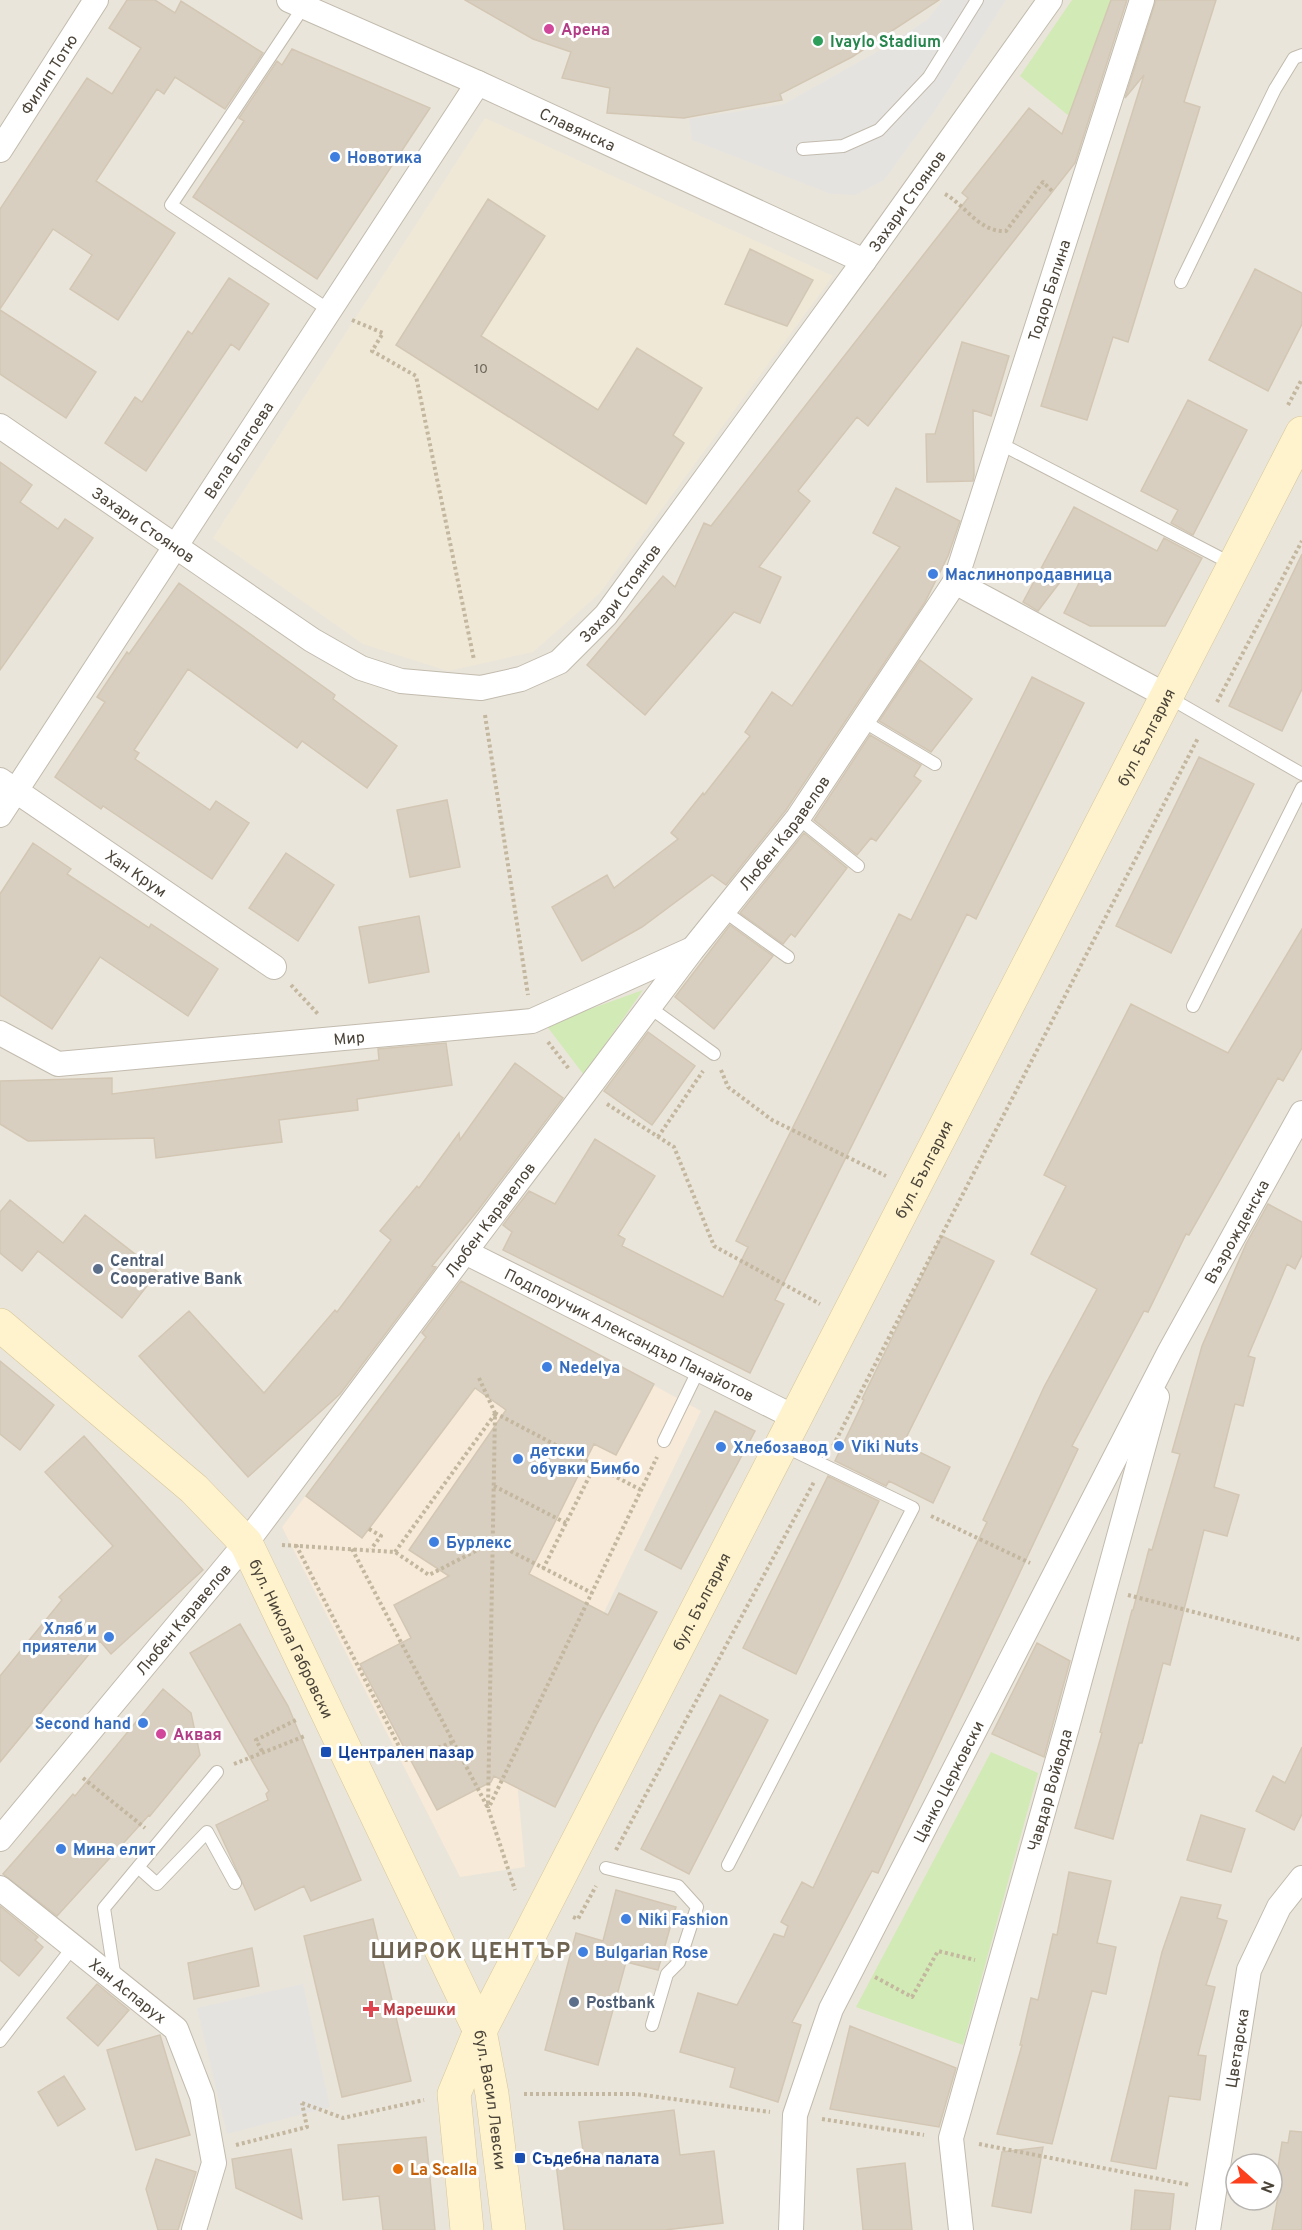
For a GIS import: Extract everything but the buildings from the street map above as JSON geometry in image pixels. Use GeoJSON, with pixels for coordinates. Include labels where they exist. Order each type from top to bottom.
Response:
{"type":"FeatureCollection","features":[{"type":"Feature","properties":{"kind":"main road","name":"бул. България"},"geometry":{"type":"LineString","coordinates":[[480,2031],[1302,433]]}},
{"type":"Feature","properties":{"kind":"main road","name":"бул. Никола Габровски"},"geometry":{"type":"LineString","coordinates":[[0,1325],[194,1489],[246,1543],[480,2031]]}},
{"type":"Feature","properties":{"kind":"main road","name":"бул. Васил Левски"},"geometry":{"type":"LineString","coordinates":[[467,2230],[454,2094],[480,2031]]}},
{"type":"Feature","properties":{"kind":"main road","name":"бул. Васил Левски"},"geometry":{"type":"LineString","coordinates":[[480,2031],[492,2094],[509,2230]]}},
{"type":"Feature","properties":{"kind":"street","name":"Филип Тотю"},"geometry":{"type":"LineString","coordinates":[[0,150],[96,0]]}},
{"type":"Feature","properties":{"kind":"street","name":"Захари Стоянов"},"geometry":{"type":"LineString","coordinates":[[0,426],[312,640],[361,669],[401,681],[481,688],[521,679],[559,662],[606,615],[864,261],[1050,0]]}},
{"type":"Feature","properties":{"kind":"street","name":"Тодор Балина"},"geometry":{"type":"LineString","coordinates":[[955,582],[1142,0]]}},
{"type":"Feature","properties":{"kind":"street","name":"Славянска"},"geometry":{"type":"LineString","coordinates":[[296,3],[478,83],[864,261]]}},
{"type":"Feature","properties":{"kind":"street","name":"Вела Благоева"},"geometry":{"type":"LineString","coordinates":[[0,815],[8,785],[175,547],[478,83]]}},
{"type":"Feature","properties":{"kind":"street"},"geometry":{"type":"LineString","coordinates":[[955,582],[1167,696]]}},
{"type":"Feature","properties":{"kind":"street","name":"Любен Каравелов"},"geometry":{"type":"LineString","coordinates":[[0,1839],[246,1543],[692,950],[798,818],[955,582]]}},
{"type":"Feature","properties":{"kind":"street","name":"Хан Крум"},"geometry":{"type":"LineString","coordinates":[[8,785],[274,967]]}},
{"type":"Feature","properties":{"kind":"street","name":"Мир"},"geometry":{"type":"LineString","coordinates":[[0,1033],[58,1064],[532,1021],[692,950]]}},
{"type":"Feature","properties":{"kind":"street","name":"Възрожденска"},"geometry":{"type":"LineString","coordinates":[[1170,1351],[1302,1113]]}},
{"type":"Feature","properties":{"kind":"street","name":"Подпоручик Александър Панайотов"},"geometry":{"type":"LineString","coordinates":[[465,1252],[699,1369],[789,1432]]}},
{"type":"Feature","properties":{"kind":"street","name":"Цанко Церковски"},"geometry":{"type":"LineString","coordinates":[[791,2230],[795,2115],[831,2009],[1170,1351]]}},
{"type":"Feature","properties":{"kind":"street","name":"Чавдар Войвода"},"geometry":{"type":"LineString","coordinates":[[961,2230],[951,2139],[1170,1351]]}},
{"type":"Feature","properties":{"kind":"street","name":"Цветарска"},"geometry":{"type":"LineString","coordinates":[[1208,2230],[1250,1970],[1279,1907],[1302,1878]]}},
{"type":"Feature","properties":{"kind":"street","name":"Хан Аспарух"},"geometry":{"type":"LineString","coordinates":[[0,1888],[176,2029],[202,2096],[214,2163],[194,2230]]}},
{"type":"Feature","properties":{"kind":"lane"},"geometry":{"type":"LineString","coordinates":[[803,149],[843,146],[879,130],[929,77],[977,0]]}},
{"type":"Feature","properties":{"kind":"lane"},"geometry":{"type":"LineString","coordinates":[[296,3],[171,205],[329,310]]}},
{"type":"Feature","properties":{"kind":"lane"},"geometry":{"type":"LineString","coordinates":[[1181,282],[1275,89],[1294,58],[1302,55]]}},
{"type":"Feature","properties":{"kind":"lane"},"geometry":{"type":"LineString","coordinates":[[999,443],[1234,565]]}},
{"type":"Feature","properties":{"kind":"lane"},"geometry":{"type":"LineString","coordinates":[[1167,696],[1302,774]]}},
{"type":"Feature","properties":{"kind":"lane"},"geometry":{"type":"LineString","coordinates":[[863,721],[935,764]]}},
{"type":"Feature","properties":{"kind":"lane"},"geometry":{"type":"LineString","coordinates":[[1193,1006],[1302,788]]}},
{"type":"Feature","properties":{"kind":"lane"},"geometry":{"type":"LineString","coordinates":[[798,818],[858,866]]}},
{"type":"Feature","properties":{"kind":"lane"},"geometry":{"type":"LineString","coordinates":[[724,910],[788,957]]}},
{"type":"Feature","properties":{"kind":"lane"},"geometry":{"type":"LineString","coordinates":[[649,1007],[714,1054]]}},
{"type":"Feature","properties":{"kind":"lane"},"geometry":{"type":"LineString","coordinates":[[664,1441],[699,1369]]}},
{"type":"Feature","properties":{"kind":"lane"},"geometry":{"type":"LineString","coordinates":[[728,1865],[913,1508],[823,1464],[789,1432]]}},
{"type":"Feature","properties":{"kind":"lane"},"geometry":{"type":"LineString","coordinates":[[116,1980],[104,1908],[217,1772]]}},
{"type":"Feature","properties":{"kind":"lane"},"geometry":{"type":"LineString","coordinates":[[138,1867],[158,1884],[207,1832],[235,1883]]}},
{"type":"Feature","properties":{"kind":"lane"},"geometry":{"type":"LineString","coordinates":[[606,1868],[678,1886],[698,1907],[679,1962],[667,1974],[652,2025]]}},
{"type":"Feature","properties":{"kind":"lane"},"geometry":{"type":"LineString","coordinates":[[0,2041],[73,1947]]}},
{"type":"Feature","properties":{"kind":"path"},"geometry":{"type":"LineString","coordinates":[[939,196],[946,194],[988,228],[999,232],[1006,231],[1043,182]]}},
{"type":"Feature","properties":{"kind":"path"},"geometry":{"type":"LineString","coordinates":[[383,333],[372,351],[416,376],[472,655]]}},
{"type":"Feature","properties":{"kind":"path"},"geometry":{"type":"LineString","coordinates":[[578,1919],[823,1464],[1207,720],[1302,541]]}},
{"type":"Feature","properties":{"kind":"path"},"geometry":{"type":"LineString","coordinates":[[481,688],[532,1021],[586,1091],[674,1147],[714,1246],[847,1319]]}},
{"type":"Feature","properties":{"kind":"path"},"geometry":{"type":"LineString","coordinates":[[274,967],[341,1038]]}},
{"type":"Feature","properties":{"kind":"path"},"geometry":{"type":"LineString","coordinates":[[658,1137],[714,1054]]}},
{"type":"Feature","properties":{"kind":"path"},"geometry":{"type":"LineString","coordinates":[[714,1054],[728,1087],[772,1120],[887,1176]]}},
{"type":"Feature","properties":{"kind":"path"},"geometry":{"type":"LineString","coordinates":[[479,1378],[495,1413],[488,1808]]}},
{"type":"Feature","properties":{"kind":"path"},"geometry":{"type":"LineString","coordinates":[[495,1413],[641,1490]]}},
{"type":"Feature","properties":{"kind":"path"},"geometry":{"type":"LineString","coordinates":[[395,1552],[495,1413]]}},
{"type":"Feature","properties":{"kind":"path"},"geometry":{"type":"LineString","coordinates":[[488,1808],[664,1441]]}},
{"type":"Feature","properties":{"kind":"path"},"geometry":{"type":"LineString","coordinates":[[543,1569],[595,1465]]}},
{"type":"Feature","properties":{"kind":"path"},"geometry":{"type":"LineString","coordinates":[[494,1486],[566,1523]]}},
{"type":"Feature","properties":{"kind":"path"},"geometry":{"type":"LineString","coordinates":[[369,1529],[381,1536],[371,1550]]}},
{"type":"Feature","properties":{"kind":"path"},"geometry":{"type":"LineString","coordinates":[[246,1543],[395,1552],[429,1575],[493,1542]]}},
{"type":"Feature","properties":{"kind":"path"},"geometry":{"type":"LineString","coordinates":[[493,1542],[592,1593]]}},
{"type":"Feature","properties":{"kind":"path"},"geometry":{"type":"LineString","coordinates":[[296,1545],[406,1760],[453,1742]]}},
{"type":"Feature","properties":{"kind":"path"},"geometry":{"type":"LineString","coordinates":[[352,1549],[488,1808],[515,1890]]}},
{"type":"Feature","properties":{"kind":"path"},"geometry":{"type":"LineString","coordinates":[[262,1751],[256,1740],[329,1715]]}},
{"type":"Feature","properties":{"kind":"path"},"geometry":{"type":"LineString","coordinates":[[217,1772],[329,1715]]}},
{"type":"Feature","properties":{"kind":"path"},"geometry":{"type":"LineString","coordinates":[[63,1763],[160,1840]]}},
{"type":"Feature","properties":{"kind":"path"},"geometry":{"type":"LineString","coordinates":[[853,1966],[912,1997],[938,1951],[999,1967]]}},
{"type":"Feature","properties":{"kind":"path"},"geometry":{"type":"LineString","coordinates":[[265,2137],[307,2127],[302,2103],[343,2118],[454,2094]]}},
{"type":"Feature","properties":{"kind":"path"},"geometry":{"type":"LineString","coordinates":[[492,2094],[636,2094],[795,2115],[951,2139],[1214,2190]]}},
{"type":"Feature","properties":{"kind":"shaded area"},"geometry":{"type":"Polygon","coordinates":[[[0,0],[1302,0],[1302,2230],[0,2230],[0,0]]]}},
{"type":"Feature","properties":{"kind":"shaded area"},"geometry":{"type":"Polygon","coordinates":[[[943,0],[1006,0],[936,109],[884,180],[856,195],[831,194],[692,140],[689,119],[784,104],[880,50],[927,20],[943,0]]]}},
{"type":"Feature","properties":{"kind":"shaded area"},"geometry":{"type":"Polygon","coordinates":[[[485,118],[833,276],[600,593],[533,652],[448,671],[363,644],[213,538],[485,118]]]}},
{"type":"Feature","properties":{"kind":"shaded area"},"geometry":{"type":"Polygon","coordinates":[[[466,1283],[701,1411],[518,1791],[525,1867],[460,1877],[282,1527],[466,1283]]]}},
{"type":"Feature","properties":{"kind":"shaded area"},"geometry":{"type":"Polygon","coordinates":[[[303,1984],[330,2107],[227,2134],[197,2008],[303,1984]]]}},
{"type":"Feature","properties":{"kind":"green space"},"geometry":{"type":"Polygon","coordinates":[[[1072,0],[1123,0],[1080,125],[1020,76],[1072,0]]]}},
{"type":"Feature","properties":{"kind":"green space"},"geometry":{"type":"Polygon","coordinates":[[[643,990],[584,1075],[546,1025],[643,990]]]}},
{"type":"Feature","properties":{"kind":"green space"},"geometry":{"type":"Polygon","coordinates":[[[991,1752],[1038,1773],[963,2045],[856,2007],[991,1752]]]}},
{"type":"Feature","properties":{"kind":"place","name":"Арена"},"geometry":{"type":"Point","coordinates":[549,29]}},
{"type":"Feature","properties":{"kind":"place","name":"Ivaylo Stadium"},"geometry":{"type":"Point","coordinates":[818,41]}},
{"type":"Feature","properties":{"kind":"place","name":"Новотика"},"geometry":{"type":"Point","coordinates":[335,157]}},
{"type":"Feature","properties":{"kind":"place","name":"Маслинопродавница"},"geometry":{"type":"Point","coordinates":[933,574]}},
{"type":"Feature","properties":{"kind":"place","name":"Central Cooperative Bank"},"geometry":{"type":"Point","coordinates":[98,1269]}},
{"type":"Feature","properties":{"kind":"place","name":"Nedelya"},"geometry":{"type":"Point","coordinates":[547,1367]}},
{"type":"Feature","properties":{"kind":"place","name":"Viki Nuts"},"geometry":{"type":"Point","coordinates":[839,1446]}},
{"type":"Feature","properties":{"kind":"place","name":"Хлебозавод"},"geometry":{"type":"Point","coordinates":[721,1447]}},
{"type":"Feature","properties":{"kind":"place","name":"детски обувки Бимбо"},"geometry":{"type":"Point","coordinates":[518,1459]}},
{"type":"Feature","properties":{"kind":"place","name":"Бурлекс"},"geometry":{"type":"Point","coordinates":[434,1542]}},
{"type":"Feature","properties":{"kind":"place","name":"Хляб и приятели"},"geometry":{"type":"Point","coordinates":[109,1637]}},
{"type":"Feature","properties":{"kind":"place","name":"Second hand"},"geometry":{"type":"Point","coordinates":[143,1723]}},
{"type":"Feature","properties":{"kind":"place","name":"Аквая"},"geometry":{"type":"Point","coordinates":[161,1734]}},
{"type":"Feature","properties":{"kind":"place","name":"Централен пазар"},"geometry":{"type":"Point","coordinates":[326,1752]}},
{"type":"Feature","properties":{"kind":"place","name":"Мина елит"},"geometry":{"type":"Point","coordinates":[61,1849]}},
{"type":"Feature","properties":{"kind":"place","name":"Niki Fashion"},"geometry":{"type":"Point","coordinates":[626,1919]}},
{"type":"Feature","properties":{"kind":"place","name":"Bulgarian Rose"},"geometry":{"type":"Point","coordinates":[583,1952]}},
{"type":"Feature","properties":{"kind":"place","name":"Postbank"},"geometry":{"type":"Point","coordinates":[574,2002]}},
{"type":"Feature","properties":{"kind":"place","name":"Марешки"},"geometry":{"type":"Point","coordinates":[371,2009]}},
{"type":"Feature","properties":{"kind":"place","name":"Съдебна палата"},"geometry":{"type":"Point","coordinates":[520,2158]}},
{"type":"Feature","properties":{"kind":"place","name":"La Scalla"},"geometry":{"type":"Point","coordinates":[398,2169]}},
{"type":"Feature","properties":{"kind":"district","name":"ШИРОК ЦЕНТЪР"},"geometry":{"type":"Point","coordinates":[471,1950]}}]}
